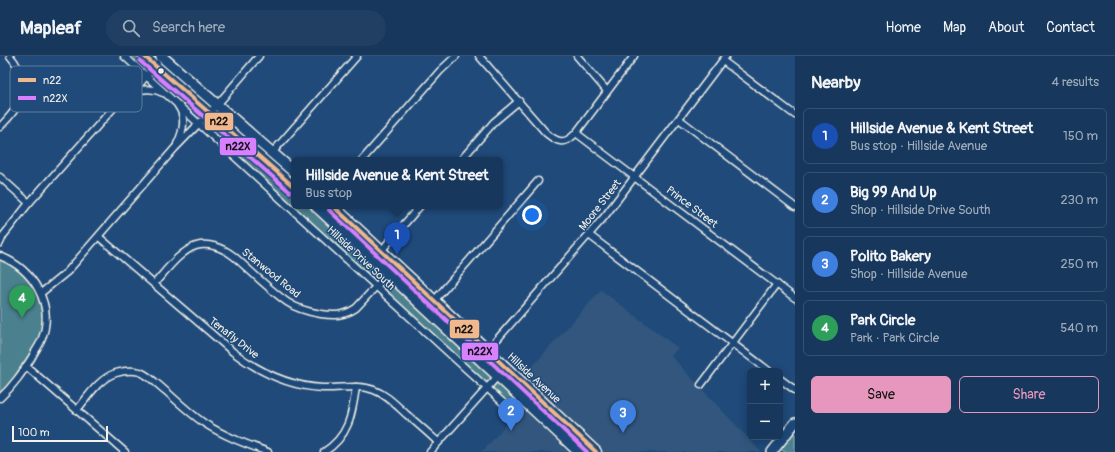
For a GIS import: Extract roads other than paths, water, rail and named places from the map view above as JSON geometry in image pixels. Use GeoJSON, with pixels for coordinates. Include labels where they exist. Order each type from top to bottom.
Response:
{"type":"FeatureCollection","features":[{"type":"Feature","properties":{"kind":"main road"},"geometry":{"type":"LineString","coordinates":[[144,56],[291,184]]}},
{"type":"Feature","properties":{"kind":"main road"},"geometry":{"type":"LineString","coordinates":[[162,56],[291,169]]}},
{"type":"Feature","properties":{"kind":"main road","name":"Hillside Avenue"},"geometry":{"type":"LineString","coordinates":[[319,209],[579,452]]}},
{"type":"Feature","properties":{"kind":"main road","name":"Hillside Avenue"},"geometry":{"type":"LineString","coordinates":[[336,209],[596,452]]}},
{"type":"Feature","properties":{"kind":"main road"},"geometry":{"type":"LineString","coordinates":[[772,452],[795,423]]}},
{"type":"Feature","properties":{"kind":"street"},"geometry":{"type":"LineString","coordinates":[[10,56],[17,66]]}},
{"type":"Feature","properties":{"kind":"street","name":"Hillside Drive South"},"geometry":{"type":"LineString","coordinates":[[124,56],[136,66]]}},
{"type":"Feature","properties":{"kind":"street"},"geometry":{"type":"LineString","coordinates":[[142,82],[162,56]]}},
{"type":"Feature","properties":{"kind":"street"},"geometry":{"type":"LineString","coordinates":[[41,293],[67,272],[176,148],[200,124],[260,56]]}},
{"type":"Feature","properties":{"kind":"street"},"geometry":{"type":"LineString","coordinates":[[272,153],[357,56]]}},
{"type":"Feature","properties":{"kind":"street"},"geometry":{"type":"LineString","coordinates":[[365,157],[440,71],[456,56]]}},
{"type":"Feature","properties":{"kind":"street"},"geometry":{"type":"LineString","coordinates":[[479,56],[546,133],[554,139],[562,141],[569,140],[576,133],[634,56]]}},
{"type":"Feature","properties":{"kind":"street"},"geometry":{"type":"LineString","coordinates":[[577,56],[607,91]]}},
{"type":"Feature","properties":{"kind":"street"},"geometry":{"type":"LineString","coordinates":[[725,58],[795,116]]}},
{"type":"Feature","properties":{"kind":"street","name":"Moore Street"},"geometry":{"type":"LineString","coordinates":[[480,359],[488,352],[589,235],[725,58]]}},
{"type":"Feature","properties":{"kind":"street","name":"Hillside Drive South"},"geometry":{"type":"LineString","coordinates":[[142,72],[291,207]]}},
{"type":"Feature","properties":{"kind":"street"},"geometry":{"type":"LineString","coordinates":[[142,89],[149,88],[159,91],[172,98],[181,110],[184,122],[182,134],[176,148]]}},
{"type":"Feature","properties":{"kind":"street"},"geometry":{"type":"LineString","coordinates":[[464,157],[494,122],[519,101]]}},
{"type":"Feature","properties":{"kind":"street"},"geometry":{"type":"LineString","coordinates":[[0,127],[13,112]]}},
{"type":"Feature","properties":{"kind":"street"},"geometry":{"type":"LineString","coordinates":[[0,243],[3,236],[29,203],[110,112]]}},
{"type":"Feature","properties":{"kind":"street"},"geometry":{"type":"LineString","coordinates":[[679,119],[795,207]]}},
{"type":"Feature","properties":{"kind":"street","name":"Prince Street"},"geometry":{"type":"LineString","coordinates":[[576,133],[795,298]]}},
{"type":"Feature","properties":{"kind":"street"},"geometry":{"type":"LineString","coordinates":[[0,177],[29,203]]}},
{"type":"Feature","properties":{"kind":"street"},"geometry":{"type":"LineString","coordinates":[[434,301],[538,181]]}},
{"type":"Feature","properties":{"kind":"street","name":"Hillside Drive South"},"geometry":{"type":"LineString","coordinates":[[293,209],[511,410]]}},
{"type":"Feature","properties":{"kind":"street"},"geometry":{"type":"LineString","coordinates":[[381,251],[417,209]]}},
{"type":"Feature","properties":{"kind":"street"},"geometry":{"type":"LineString","coordinates":[[589,235],[765,368]]}},
{"type":"Feature","properties":{"kind":"street","name":"Tenafly Drive"},"geometry":{"type":"LineString","coordinates":[[98,237],[233,352],[257,369],[287,382],[303,386],[372,390],[385,396],[438,442]]}},
{"type":"Feature","properties":{"kind":"street","name":"Stanwood Road"},"geometry":{"type":"LineString","coordinates":[[154,284],[184,252],[196,246],[206,245],[218,247],[226,251],[288,302],[302,310],[329,315],[339,315],[349,313],[356,308],[396,265]]}},
{"type":"Feature","properties":{"kind":"street"},"geometry":{"type":"LineString","coordinates":[[0,256],[22,268],[33,280],[41,293],[45,308],[45,327],[41,341],[11,387],[0,398]]}},
{"type":"Feature","properties":{"kind":"street"},"geometry":{"type":"LineString","coordinates":[[701,385],[777,284]]}},
{"type":"Feature","properties":{"kind":"street"},"geometry":{"type":"LineString","coordinates":[[26,366],[125,452]]}},
{"type":"Feature","properties":{"kind":"street"},"geometry":{"type":"LineString","coordinates":[[430,452],[505,368]]}},
{"type":"Feature","properties":{"kind":"street"},"geometry":{"type":"LineString","coordinates":[[77,410],[97,386],[107,377],[124,371],[139,372],[149,376],[205,423],[224,434],[268,452]]}},
{"type":"Feature","properties":{"kind":"street"},"geometry":{"type":"LineString","coordinates":[[783,381],[795,390]]}},
{"type":"Feature","properties":{"kind":"street"},"geometry":{"type":"LineString","coordinates":[[324,452],[336,443],[345,431],[351,415],[356,388]]}},
{"type":"Feature","properties":{"kind":"place","name":"Hillside Avenue & Kent Street"},"geometry":{"type":"Point","coordinates":[397,255]}},
{"type":"Feature","properties":{"kind":"place","name":"Park Circle"},"geometry":{"type":"Point","coordinates":[22,318]}},
{"type":"Feature","properties":{"kind":"place","name":"Big 99 And Up"},"geometry":{"type":"Point","coordinates":[511,431]}},
{"type":"Feature","properties":{"kind":"place","name":"Polito Bakery"},"geometry":{"type":"Point","coordinates":[623,433]}}]}
